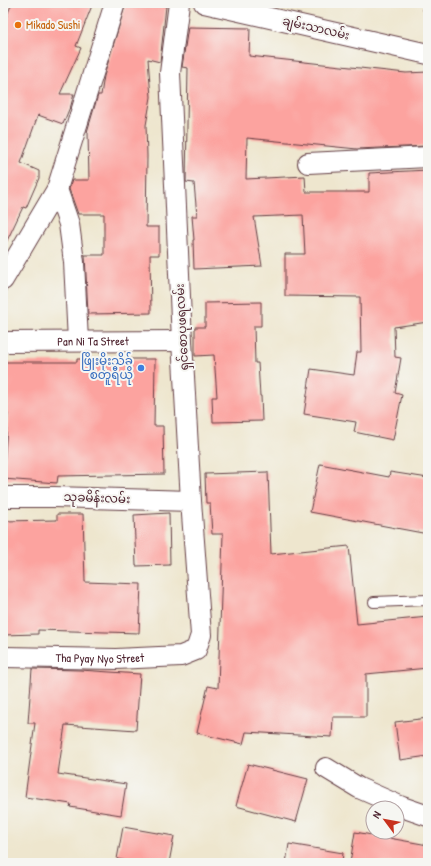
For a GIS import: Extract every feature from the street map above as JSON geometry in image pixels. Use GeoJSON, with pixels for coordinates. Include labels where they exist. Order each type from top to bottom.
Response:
{"type":"FeatureCollection","features":[{"type":"Feature","properties":{"kind":"street"},"geometry":{"type":"LineString","coordinates":[[3,280],[57,189],[115,3]]}},
{"type":"Feature","properties":{"kind":"street","name":"ရှင်စောပုဖရလမ်း"},"geometry":{"type":"LineString","coordinates":[[179,3],[170,72],[182,341],[191,502],[201,635],[196,650]]}},
{"type":"Feature","properties":{"kind":"street","name":"ချမ်းသာလမ်း"},"geometry":{"type":"LineString","coordinates":[[204,3],[428,54]]}},
{"type":"Feature","properties":{"kind":"street"},"geometry":{"type":"LineString","coordinates":[[308,163],[428,157]]}},
{"type":"Feature","properties":{"kind":"street"},"geometry":{"type":"LineString","coordinates":[[57,189],[69,224],[74,262],[78,341]]}},
{"type":"Feature","properties":{"kind":"street","name":"Pan Ni Ta Street"},"geometry":{"type":"LineString","coordinates":[[3,342],[182,341]]}},
{"type":"Feature","properties":{"kind":"street","name":"သုခမိန်းလမ်း"},"geometry":{"type":"LineString","coordinates":[[3,497],[54,497],[191,502]]}},
{"type":"Feature","properties":{"kind":"street","name":"Tha Pyay Nyo Street"},"geometry":{"type":"LineString","coordinates":[[3,656],[131,658],[181,656],[196,650]]}},
{"type":"Feature","properties":{"kind":"street"},"geometry":{"type":"LineString","coordinates":[[326,768],[358,788],[402,807],[428,816]]}},
{"type":"Feature","properties":{"kind":"lane"},"geometry":{"type":"LineString","coordinates":[[428,3],[428,8]]}},
{"type":"Feature","properties":{"kind":"lane"},"geometry":{"type":"LineString","coordinates":[[374,602],[428,600]]}},
{"type":"Feature","properties":{"kind":"building"},"geometry":{"type":"Polygon","coordinates":[[[12,3],[93,3],[76,46],[81,48],[60,94],[74,94],[70,109],[70,107],[63,124],[38,115],[21,163],[39,171],[39,178],[26,208],[23,207],[3,249],[3,25],[12,3]]]}},
{"type":"Feature","properties":{"kind":"building"},"geometry":{"type":"Polygon","coordinates":[[[126,3],[145,3],[166,6],[160,62],[148,59],[151,97],[146,125],[146,227],[159,227],[159,255],[150,255],[151,313],[88,314],[85,255],[104,255],[104,214],[78,214],[69,189],[72,180],[89,180],[87,132],[98,95],[101,95],[104,76],[126,3]]]}},
{"type":"Feature","properties":{"kind":"building"},"geometry":{"type":"Polygon","coordinates":[[[188,27],[250,28],[249,56],[406,73],[428,72],[428,146],[357,149],[247,138],[246,179],[305,176],[306,192],[369,192],[369,173],[428,170],[428,322],[394,327],[395,357],[401,358],[395,393],[402,395],[393,440],[354,432],[356,422],[304,414],[311,369],[354,375],[357,352],[361,352],[360,297],[285,296],[285,254],[305,254],[303,215],[254,217],[262,266],[194,269],[192,216],[197,216],[194,183],[186,182],[188,68],[182,67],[188,27]]]}},
{"type":"Feature","properties":{"kind":"building"},"geometry":{"type":"Polygon","coordinates":[[[261,302],[261,326],[254,326],[255,363],[258,363],[262,421],[213,422],[212,397],[217,397],[214,355],[195,356],[195,327],[205,327],[205,303],[261,302]]]}},
{"type":"Feature","properties":{"kind":"building"},"geometry":{"type":"Polygon","coordinates":[[[77,359],[155,359],[154,426],[163,426],[164,474],[58,476],[57,483],[3,479],[8,414],[4,414],[4,362],[77,362],[77,359]]]}},
{"type":"Feature","properties":{"kind":"building"},"geometry":{"type":"Polygon","coordinates":[[[320,464],[389,477],[390,472],[428,478],[428,534],[310,512],[320,464]]]}},
{"type":"Feature","properties":{"kind":"building"},"geometry":{"type":"Polygon","coordinates":[[[268,472],[271,554],[349,546],[357,624],[428,617],[428,668],[366,674],[366,717],[333,717],[332,737],[246,732],[243,744],[197,733],[208,686],[218,688],[223,534],[212,534],[210,503],[206,503],[205,474],[268,472]]]}},
{"type":"Feature","properties":{"kind":"building"},"geometry":{"type":"Polygon","coordinates":[[[169,513],[170,565],[136,566],[134,515],[169,513]]]}},
{"type":"Feature","properties":{"kind":"building"},"geometry":{"type":"Polygon","coordinates":[[[57,514],[83,514],[85,582],[141,584],[139,633],[38,630],[38,634],[3,635],[3,521],[57,520],[57,514]]]}},
{"type":"Feature","properties":{"kind":"building"},"geometry":{"type":"Polygon","coordinates":[[[32,669],[80,670],[140,674],[136,730],[65,725],[58,774],[126,784],[121,815],[70,807],[71,804],[25,797],[35,723],[28,723],[32,669]]]}},
{"type":"Feature","properties":{"kind":"building"},"geometry":{"type":"Polygon","coordinates":[[[428,718],[428,756],[400,760],[395,722],[428,718]]]}},
{"type":"Feature","properties":{"kind":"building"},"geometry":{"type":"Polygon","coordinates":[[[248,764],[308,779],[296,822],[236,806],[248,764]]]}},
{"type":"Feature","properties":{"kind":"building"},"geometry":{"type":"Polygon","coordinates":[[[123,827],[174,836],[169,863],[138,863],[117,859],[123,827]]]}},
{"type":"Feature","properties":{"kind":"building"},"geometry":{"type":"Polygon","coordinates":[[[355,832],[365,834],[365,840],[400,840],[428,845],[428,863],[350,863],[355,832]]]}},
{"type":"Feature","properties":{"kind":"building"},"geometry":{"type":"Polygon","coordinates":[[[289,844],[343,853],[342,863],[286,863],[289,844]]]}},
{"type":"Feature","properties":{"kind":"place","name":"Mikado Sushi"},"geometry":{"type":"Point","coordinates":[18,25]}},
{"type":"Feature","properties":{"kind":"place","name":"ဖြိုးမိုးသိခ် စတူရီယို"},"geometry":{"type":"Point","coordinates":[141,368]}}]}
